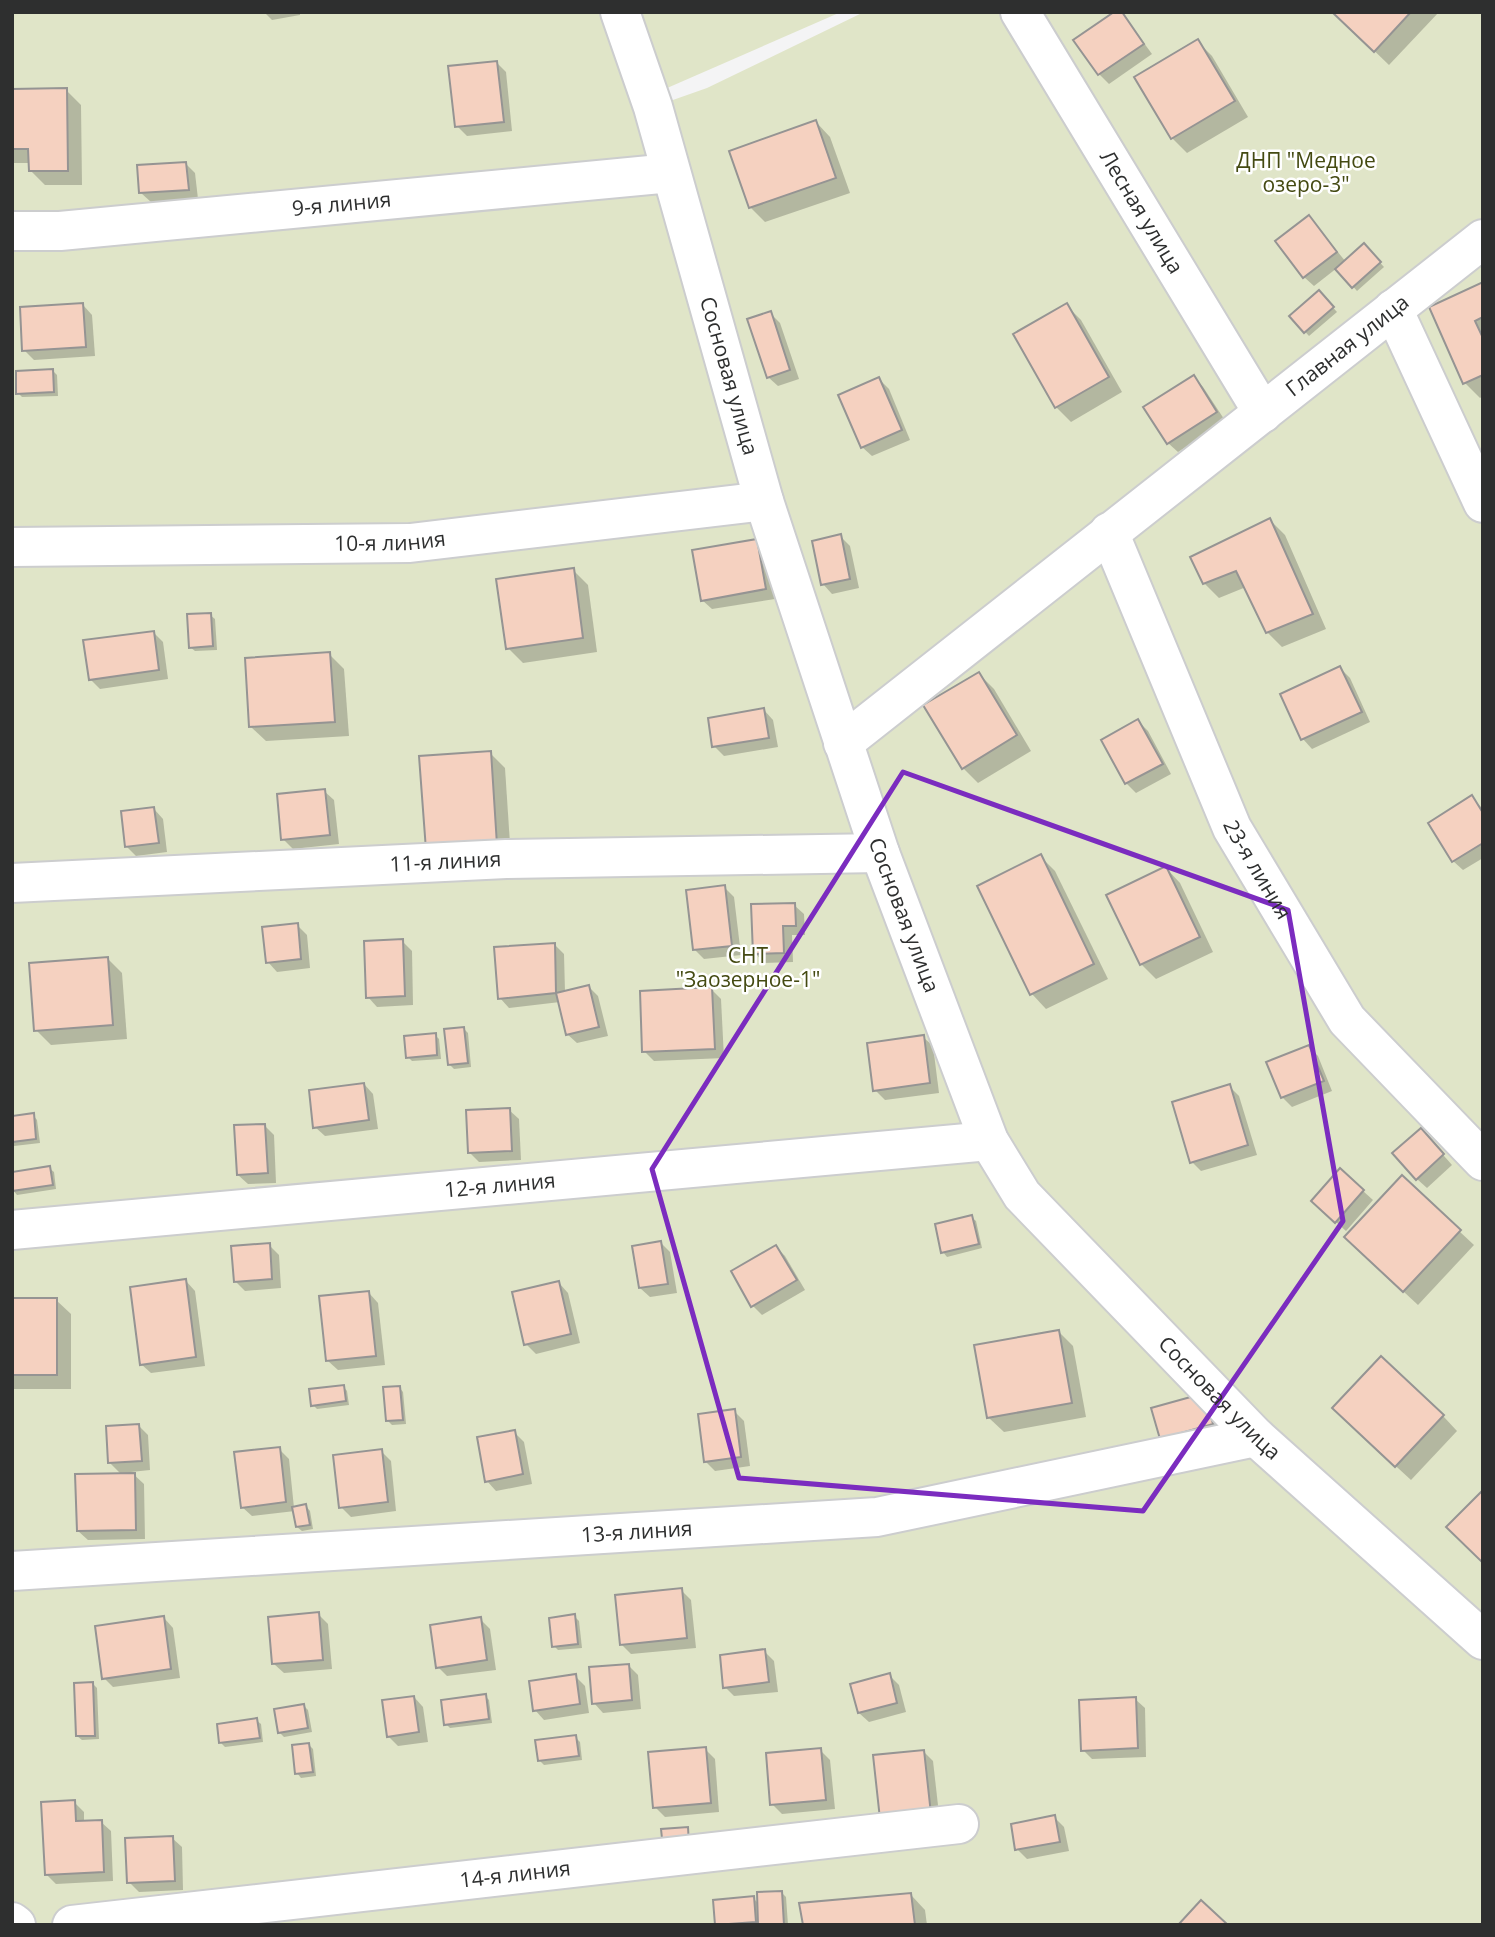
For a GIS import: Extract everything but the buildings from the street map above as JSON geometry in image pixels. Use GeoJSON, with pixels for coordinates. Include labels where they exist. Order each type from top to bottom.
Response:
{"type":"FeatureCollection","features":[{"type":"Feature","properties":{"kind":"street","name":"Сосновая улица"},"geometry":{"type":"LineString","coordinates":[[620,12],[653,107],[764,501],[843,743],[880,853],[989,1141],[1022,1195],[1256,1437],[1483,1640]]}},
{"type":"Feature","properties":{"kind":"street","name":"Лесная улица"},"geometry":{"type":"LineString","coordinates":[[1020,12],[1263,413]]}},
{"type":"Feature","properties":{"kind":"street","name":"9-я линия"},"geometry":{"type":"LineString","coordinates":[[12,231],[74,229],[671,173]]}},
{"type":"Feature","properties":{"kind":"street","name":"Главная улица"},"geometry":{"type":"LineString","coordinates":[[843,743],[1483,239]]}},
{"type":"Feature","properties":{"kind":"street"},"geometry":{"type":"LineString","coordinates":[[1393,309],[1483,503]]}},
{"type":"Feature","properties":{"kind":"street","name":"10-я линия"},"geometry":{"type":"LineString","coordinates":[[12,547],[410,543],[764,501]]}},
{"type":"Feature","properties":{"kind":"street","name":"23-я линия"},"geometry":{"type":"LineString","coordinates":[[1109,532],[1232,828],[1347,1020],[1483,1161]]}},
{"type":"Feature","properties":{"kind":"street","name":"11-я линия"},"geometry":{"type":"LineString","coordinates":[[12,883],[506,859],[880,853]]}},
{"type":"Feature","properties":{"kind":"street","name":"12-я линия"},"geometry":{"type":"LineString","coordinates":[[12,1230],[989,1141]]}},
{"type":"Feature","properties":{"kind":"street","name":"13-я линия"},"geometry":{"type":"LineString","coordinates":[[12,1571],[877,1517],[1256,1437]]}},
{"type":"Feature","properties":{"kind":"street","name":"14-я линия"},"geometry":{"type":"LineString","coordinates":[[72,1925],[959,1824]]}},
{"type":"Feature","properties":{"kind":"highlighted area"},"geometry":{"type":"Polygon","coordinates":[[[903,772],[1288,910],[1343,1221],[1143,1511],[739,1478],[652,1169],[903,772]]]}},
{"type":"Feature","properties":{"kind":"green space","name":"СНТ \"Заозерное-1\""},"geometry":{"type":"Polygon","coordinates":[[[12,12],[620,12],[653,107],[707,88],[864,12],[1483,12],[1483,1925],[16,1925],[12,1922],[12,12]]]}},
{"type":"Feature","properties":{"kind":"green space"},"geometry":{"type":"Polygon","coordinates":[[[628,12],[841,12],[658,92],[628,12]]]}},
{"type":"Feature","properties":{"kind":"park label","name":"ДНП \"Медное озеро-3\""},"geometry":{"type":"Point","coordinates":[1306,173]}}]}
